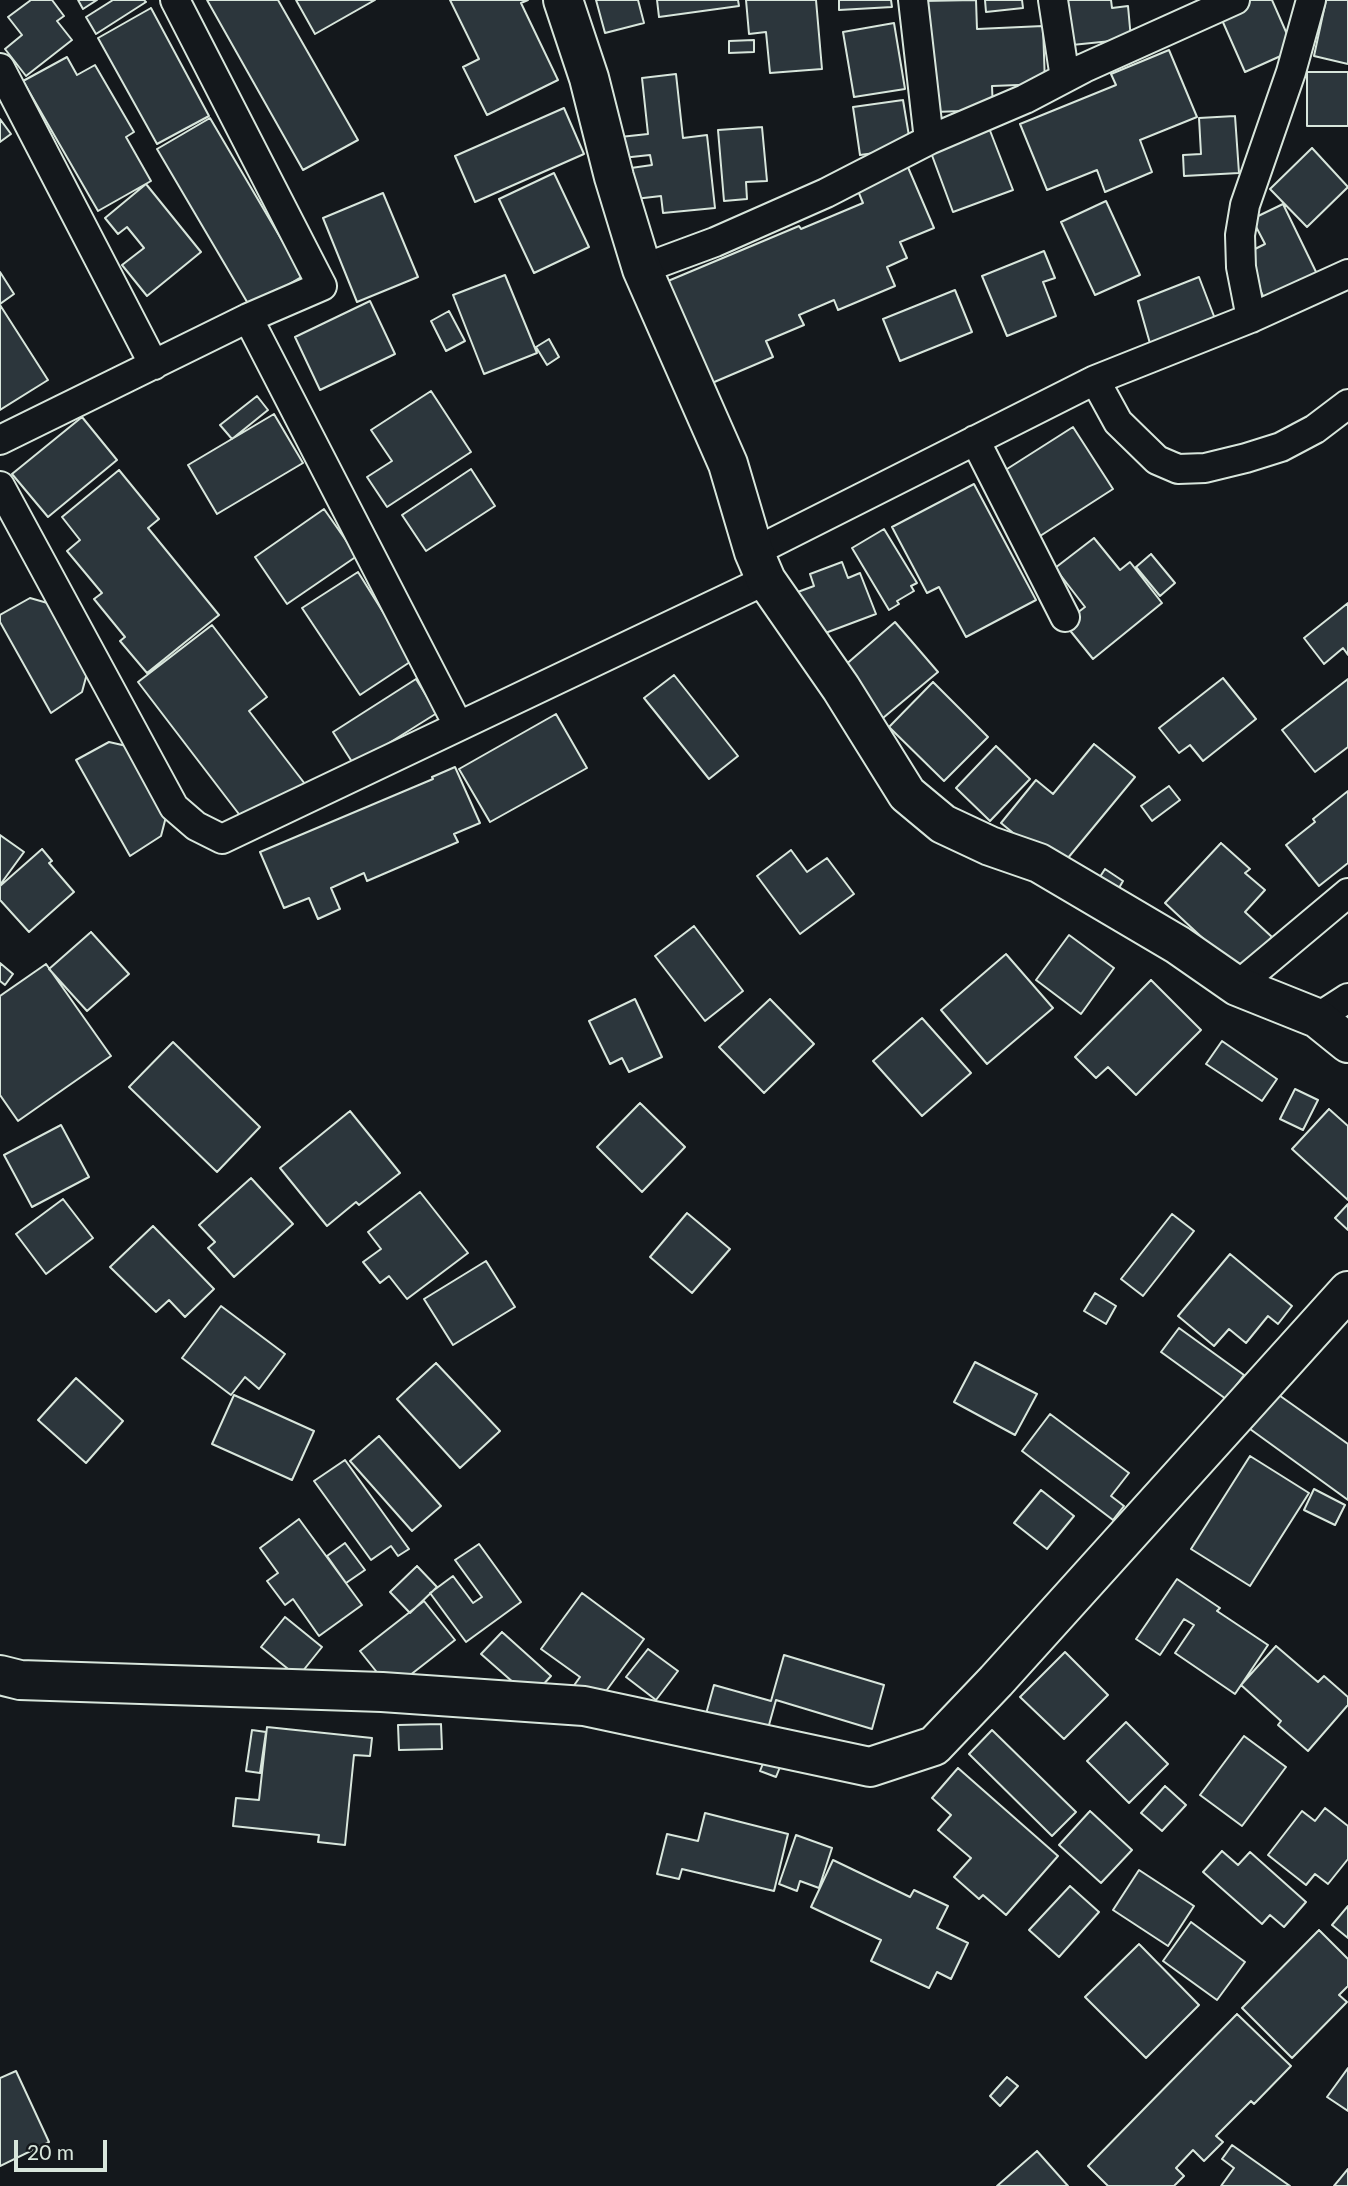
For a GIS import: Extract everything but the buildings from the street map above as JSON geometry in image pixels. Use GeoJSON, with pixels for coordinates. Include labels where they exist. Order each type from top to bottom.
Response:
{"type":"FeatureCollection","features":[{"type":"Feature","properties":{"kind":"street"},"geometry":{"type":"LineString","coordinates":[[0,440],[248,318],[322,286],[175,0]]}},
{"type":"Feature","properties":{"kind":"street"},"geometry":{"type":"LineString","coordinates":[[563,0],[589,78],[614,177],[642,269],[728,464],[760,566],[907,794],[943,824],[990,846],[1039,863],[1178,944],[1237,986],[1332,1008],[1348,1043]]}},
{"type":"Feature","properties":{"kind":"street"},"geometry":{"type":"LineString","coordinates":[[913,0],[929,140]]}},
{"type":"Feature","properties":{"kind":"street"},"geometry":{"type":"LineString","coordinates":[[1053,0],[1065,78]]}},
{"type":"Feature","properties":{"kind":"street"},"geometry":{"type":"LineString","coordinates":[[642,269],[715,242],[826,193],[929,140],[1025,99],[1235,0]]}},
{"type":"Feature","properties":{"kind":"street"},"geometry":{"type":"LineString","coordinates":[[1251,318],[1241,267],[1240,235],[1244,205],[1291,72],[1311,0]]}},
{"type":"Feature","properties":{"kind":"street"},"geometry":{"type":"LineString","coordinates":[[0,68],[154,365]]}},
{"type":"Feature","properties":{"kind":"street"},"geometry":{"type":"LineString","coordinates":[[0,486],[174,807],[196,826],[222,839],[458,725],[760,566],[975,440],[1095,380],[1251,318],[1348,274]]}},
{"type":"Feature","properties":{"kind":"street"},"geometry":{"type":"LineString","coordinates":[[248,318],[458,725]]}},
{"type":"Feature","properties":{"kind":"street"},"geometry":{"type":"LineString","coordinates":[[1095,380],[1118,422],[1157,460],[1178,469],[1205,468],[1282,447],[1315,429],[1348,404]]}},
{"type":"Feature","properties":{"kind":"street"},"geometry":{"type":"LineString","coordinates":[[975,440],[1065,617]]}},
{"type":"Feature","properties":{"kind":"street"},"geometry":{"type":"LineString","coordinates":[[1237,986],[1348,893]]}},
{"type":"Feature","properties":{"kind":"street"},"geometry":{"type":"LineString","coordinates":[[0,1675],[20,1680],[382,1692],[584,1706],[870,1767],[934,1746],[996,1681],[1348,1291]]}}]}
